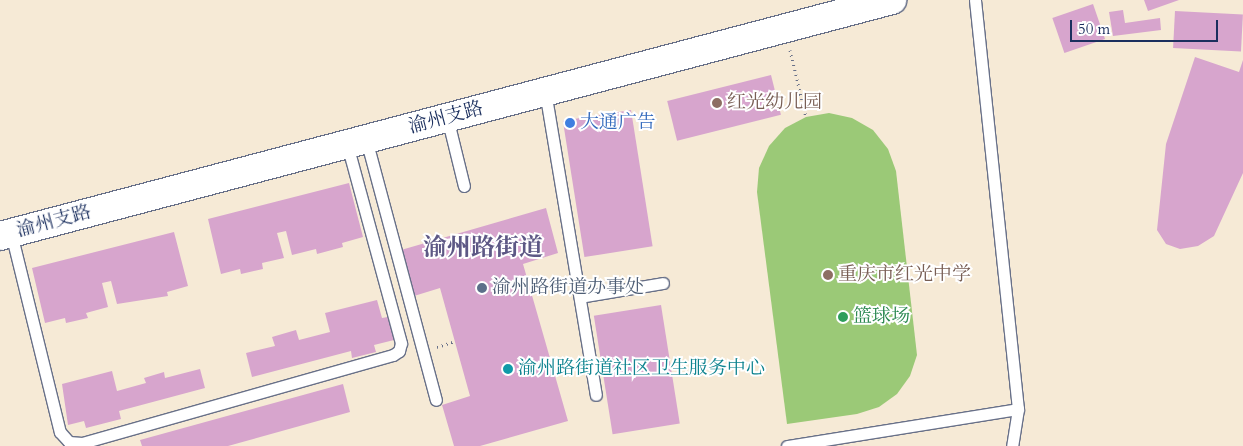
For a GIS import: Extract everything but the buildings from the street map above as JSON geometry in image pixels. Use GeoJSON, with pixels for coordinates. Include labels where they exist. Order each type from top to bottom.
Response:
{"type":"FeatureCollection","features":[{"type":"Feature","properties":{"kind":"street","name":"渝州支路"},"geometry":{"type":"LineString","coordinates":[[6,235],[892,0]]}},
{"type":"Feature","properties":{"kind":"lane"},"geometry":{"type":"LineString","coordinates":[[975,0],[1018,409],[1012,446]]}},
{"type":"Feature","properties":{"kind":"lane"},"geometry":{"type":"LineString","coordinates":[[545,91],[596,395]]}},
{"type":"Feature","properties":{"kind":"lane"},"geometry":{"type":"LineString","coordinates":[[447,117],[464,186]]}},
{"type":"Feature","properties":{"kind":"lane"},"geometry":{"type":"LineString","coordinates":[[6,235],[60,432],[68,442],[82,443],[393,355],[399,351],[401,343],[357,142]]}},
{"type":"Feature","properties":{"kind":"lane"},"geometry":{"type":"LineString","coordinates":[[357,142],[436,400]]}},
{"type":"Feature","properties":{"kind":"lane"},"geometry":{"type":"LineString","coordinates":[[580,297],[663,283]]}},
{"type":"Feature","properties":{"kind":"lane"},"geometry":{"type":"LineString","coordinates":[[794,446],[1018,409]]}},
{"type":"Feature","properties":{"kind":"path"},"geometry":{"type":"LineString","coordinates":[[785,28],[806,117]]}},
{"type":"Feature","properties":{"kind":"green space"},"geometry":{"type":"Polygon","coordinates":[[[829,113],[852,118],[873,130],[888,149],[896,171],[917,355],[910,376],[897,394],[879,407],[857,414],[787,424],[757,192],[759,168],[769,146],[785,128],[806,117],[829,113]]]}},
{"type":"Feature","properties":{"kind":"place","name":"红光幼儿园"},"geometry":{"type":"Point","coordinates":[717,103]}},
{"type":"Feature","properties":{"kind":"place","name":"大通广告"},"geometry":{"type":"Point","coordinates":[570,123]}},
{"type":"Feature","properties":{"kind":"place","name":"重庆市红光中学"},"geometry":{"type":"Point","coordinates":[828,275]}},
{"type":"Feature","properties":{"kind":"place","name":"渝州路街道办事处"},"geometry":{"type":"Point","coordinates":[482,288]}},
{"type":"Feature","properties":{"kind":"place","name":"篮球场"},"geometry":{"type":"Point","coordinates":[843,317]}},
{"type":"Feature","properties":{"kind":"place","name":"渝州路街道社区卫生服务中心"},"geometry":{"type":"Point","coordinates":[508,369]}},
{"type":"Feature","properties":{"kind":"district","name":"渝州路街道"},"geometry":{"type":"Point","coordinates":[483,248]}}]}
